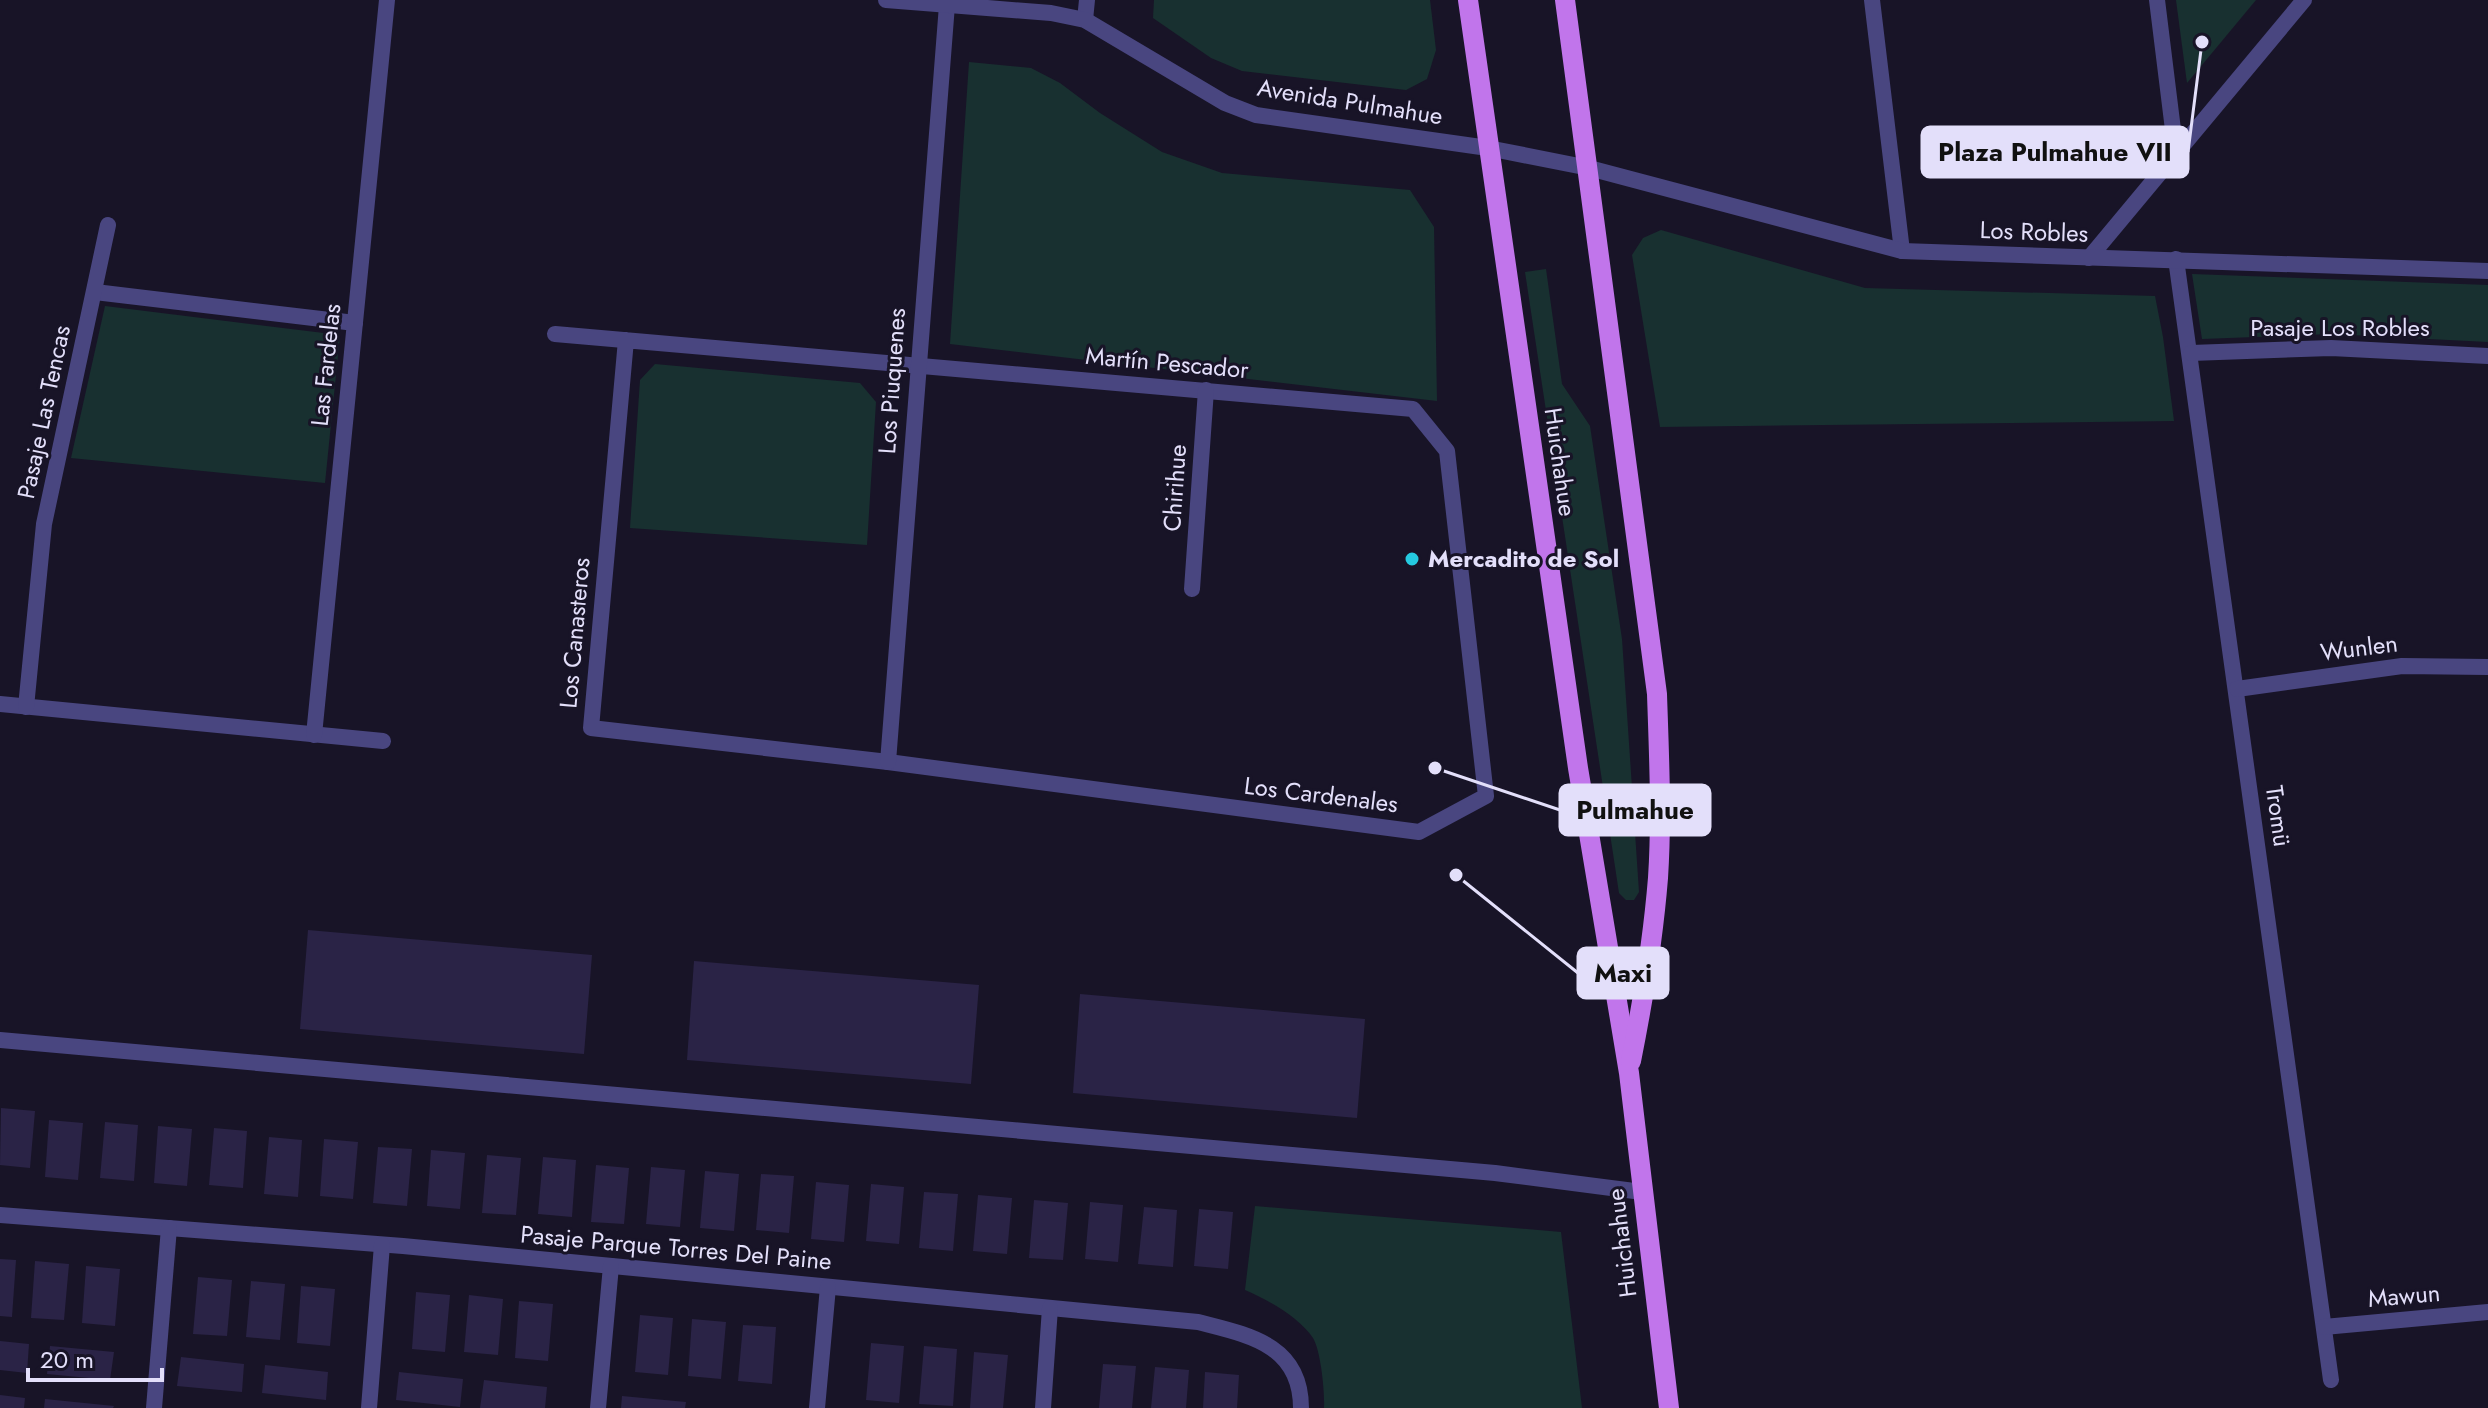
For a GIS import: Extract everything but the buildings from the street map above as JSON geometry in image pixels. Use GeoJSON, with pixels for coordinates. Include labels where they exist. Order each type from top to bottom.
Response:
{"type":"FeatureCollection","features":[{"type":"Feature","properties":{"kind":"main road","name":"Huichahue"},"geometry":{"type":"LineString","coordinates":[[1468,0],[1578,768],[1629,1073],[1669,1408]]}},
{"type":"Feature","properties":{"kind":"main road","name":"Huichahue"},"geometry":{"type":"LineString","coordinates":[[1565,0],[1657,694],[1661,786],[1658,877],[1646,982],[1629,1073]]}},
{"type":"Feature","properties":{"kind":"street","name":"Las Fardelas"},"geometry":{"type":"LineString","coordinates":[[314,735],[387,0]]}},
{"type":"Feature","properties":{"kind":"street","name":"Avenida Pulmahue"},"geometry":{"type":"LineString","coordinates":[[886,0],[1051,13],[1085,20],[1225,103],[1256,115],[1488,148],[1589,168]]}},
{"type":"Feature","properties":{"kind":"street"},"geometry":{"type":"LineString","coordinates":[[1085,20],[1087,0]]}},
{"type":"Feature","properties":{"kind":"street"},"geometry":{"type":"LineString","coordinates":[[1872,0],[1902,251]]}},
{"type":"Feature","properties":{"kind":"street"},"geometry":{"type":"LineString","coordinates":[[2157,0],[2176,154]]}},
{"type":"Feature","properties":{"kind":"street"},"geometry":{"type":"LineString","coordinates":[[2089,258],[2304,0]]}},
{"type":"Feature","properties":{"kind":"street","name":"Los Piuquenes"},"geometry":{"type":"LineString","coordinates":[[888,762],[947,5]]}},
{"type":"Feature","properties":{"kind":"street","name":"Los Robles"},"geometry":{"type":"LineString","coordinates":[[1589,168],[1902,251],[2488,271]]}},
{"type":"Feature","properties":{"kind":"street","name":"Pasaje Las Tencas"},"geometry":{"type":"LineString","coordinates":[[26,707],[44,524],[108,225]]}},
{"type":"Feature","properties":{"kind":"street","name":"Tromü"},"geometry":{"type":"LineString","coordinates":[[2176,259],[2331,1380]]}},
{"type":"Feature","properties":{"kind":"street"},"geometry":{"type":"LineString","coordinates":[[95,292],[355,323]]}},
{"type":"Feature","properties":{"kind":"street"},"geometry":{"type":"LineString","coordinates":[[555,334],[917,364]]}},
{"type":"Feature","properties":{"kind":"street","name":"Los Canasteros"},"geometry":{"type":"LineString","coordinates":[[626,340],[591,728],[888,762]]}},
{"type":"Feature","properties":{"kind":"street","name":"Pasaje Los Robles"},"geometry":{"type":"LineString","coordinates":[[2191,353],[2331,348],[2488,356]]}},
{"type":"Feature","properties":{"kind":"street","name":"Martín Pescador"},"geometry":{"type":"LineString","coordinates":[[917,364],[1413,409]]}},
{"type":"Feature","properties":{"kind":"street","name":"Chirihue"},"geometry":{"type":"LineString","coordinates":[[1192,589],[1206,390]]}},
{"type":"Feature","properties":{"kind":"street","name":"Los Cardenales"},"geometry":{"type":"LineString","coordinates":[[888,762],[1419,832],[1486,796],[1447,451],[1413,409]]}},
{"type":"Feature","properties":{"kind":"street","name":"Wunlen"},"geometry":{"type":"LineString","coordinates":[[2237,689],[2402,666],[2488,667]]}},
{"type":"Feature","properties":{"kind":"street"},"geometry":{"type":"LineString","coordinates":[[0,704],[383,741]]}},
{"type":"Feature","properties":{"kind":"street"},"geometry":{"type":"LineString","coordinates":[[0,1040],[1495,1173],[1642,1192]]}},
{"type":"Feature","properties":{"kind":"street","name":"Pasaje Parque Torres Del Paine"},"geometry":{"type":"LineString","coordinates":[[0,1215],[382,1245],[1198,1322],[1249,1335],[1267,1343],[1283,1356],[1298,1384],[1301,1408]]}},
{"type":"Feature","properties":{"kind":"street"},"geometry":{"type":"LineString","coordinates":[[154,1408],[169,1228]]}},
{"type":"Feature","properties":{"kind":"street"},"geometry":{"type":"LineString","coordinates":[[369,1408],[382,1245]]}},
{"type":"Feature","properties":{"kind":"street"},"geometry":{"type":"LineString","coordinates":[[598,1408],[611,1266]]}},
{"type":"Feature","properties":{"kind":"street"},"geometry":{"type":"LineString","coordinates":[[817,1408],[828,1287]]}},
{"type":"Feature","properties":{"kind":"street"},"geometry":{"type":"LineString","coordinates":[[1043,1408],[1050,1308]]}},
{"type":"Feature","properties":{"kind":"street","name":"Mawun"},"geometry":{"type":"LineString","coordinates":[[2324,1327],[2488,1312]]}},
{"type":"Feature","properties":{"kind":"green space"},"geometry":{"type":"Polygon","coordinates":[[[1154,0],[1430,0],[1436,50],[1427,79],[1406,90],[1242,71],[1211,58],[1153,18],[1154,0]]]}},
{"type":"Feature","properties":{"kind":"green space"},"geometry":{"type":"Polygon","coordinates":[[[2176,0],[2256,0],[2187,83],[2176,0]]]}},
{"type":"Feature","properties":{"kind":"green space"},"geometry":{"type":"Polygon","coordinates":[[[969,62],[1031,68],[1060,83],[1100,113],[1162,152],[1222,173],[1410,190],[1434,227],[1437,401],[950,344],[969,62]]]}},
{"type":"Feature","properties":{"kind":"green space"},"geometry":{"type":"Polygon","coordinates":[[[1661,230],[1865,288],[2155,296],[2174,421],[1660,427],[1632,255],[1643,238],[1661,230]]]}},
{"type":"Feature","properties":{"kind":"green space"},"geometry":{"type":"Polygon","coordinates":[[[1546,269],[1562,384],[1590,426],[1622,639],[1639,892],[1634,900],[1626,900],[1619,893],[1525,272],[1546,269]]]}},
{"type":"Feature","properties":{"kind":"green space"},"geometry":{"type":"Polygon","coordinates":[[[2192,274],[2488,285],[2488,342],[2331,334],[2202,339],[2192,274]]]}},
{"type":"Feature","properties":{"kind":"green space"},"geometry":{"type":"Polygon","coordinates":[[[105,306],[340,335],[325,483],[71,458],[105,306]]]}},
{"type":"Feature","properties":{"kind":"green space"},"geometry":{"type":"Polygon","coordinates":[[[655,364],[860,383],[876,402],[867,545],[630,528],[640,380],[655,364]]]}},
{"type":"Feature","properties":{"kind":"green space"},"geometry":{"type":"Polygon","coordinates":[[[1255,1206],[1561,1232],[1582,1408],[1324,1408],[1320,1362],[1313,1338],[1300,1323],[1282,1310],[1245,1290],[1255,1206]]]}},
{"type":"Feature","properties":{"kind":"place","name":"Plaza Pulmahue VII"},"geometry":{"type":"Point","coordinates":[2202,42]}},
{"type":"Feature","properties":{"kind":"place","name":"Mercadito de Sol"},"geometry":{"type":"Point","coordinates":[1412,559]}},
{"type":"Feature","properties":{"kind":"place","name":"Pulmahue"},"geometry":{"type":"Point","coordinates":[1435,768]}},
{"type":"Feature","properties":{"kind":"place","name":"Maxi"},"geometry":{"type":"Point","coordinates":[1456,875]}}]}
